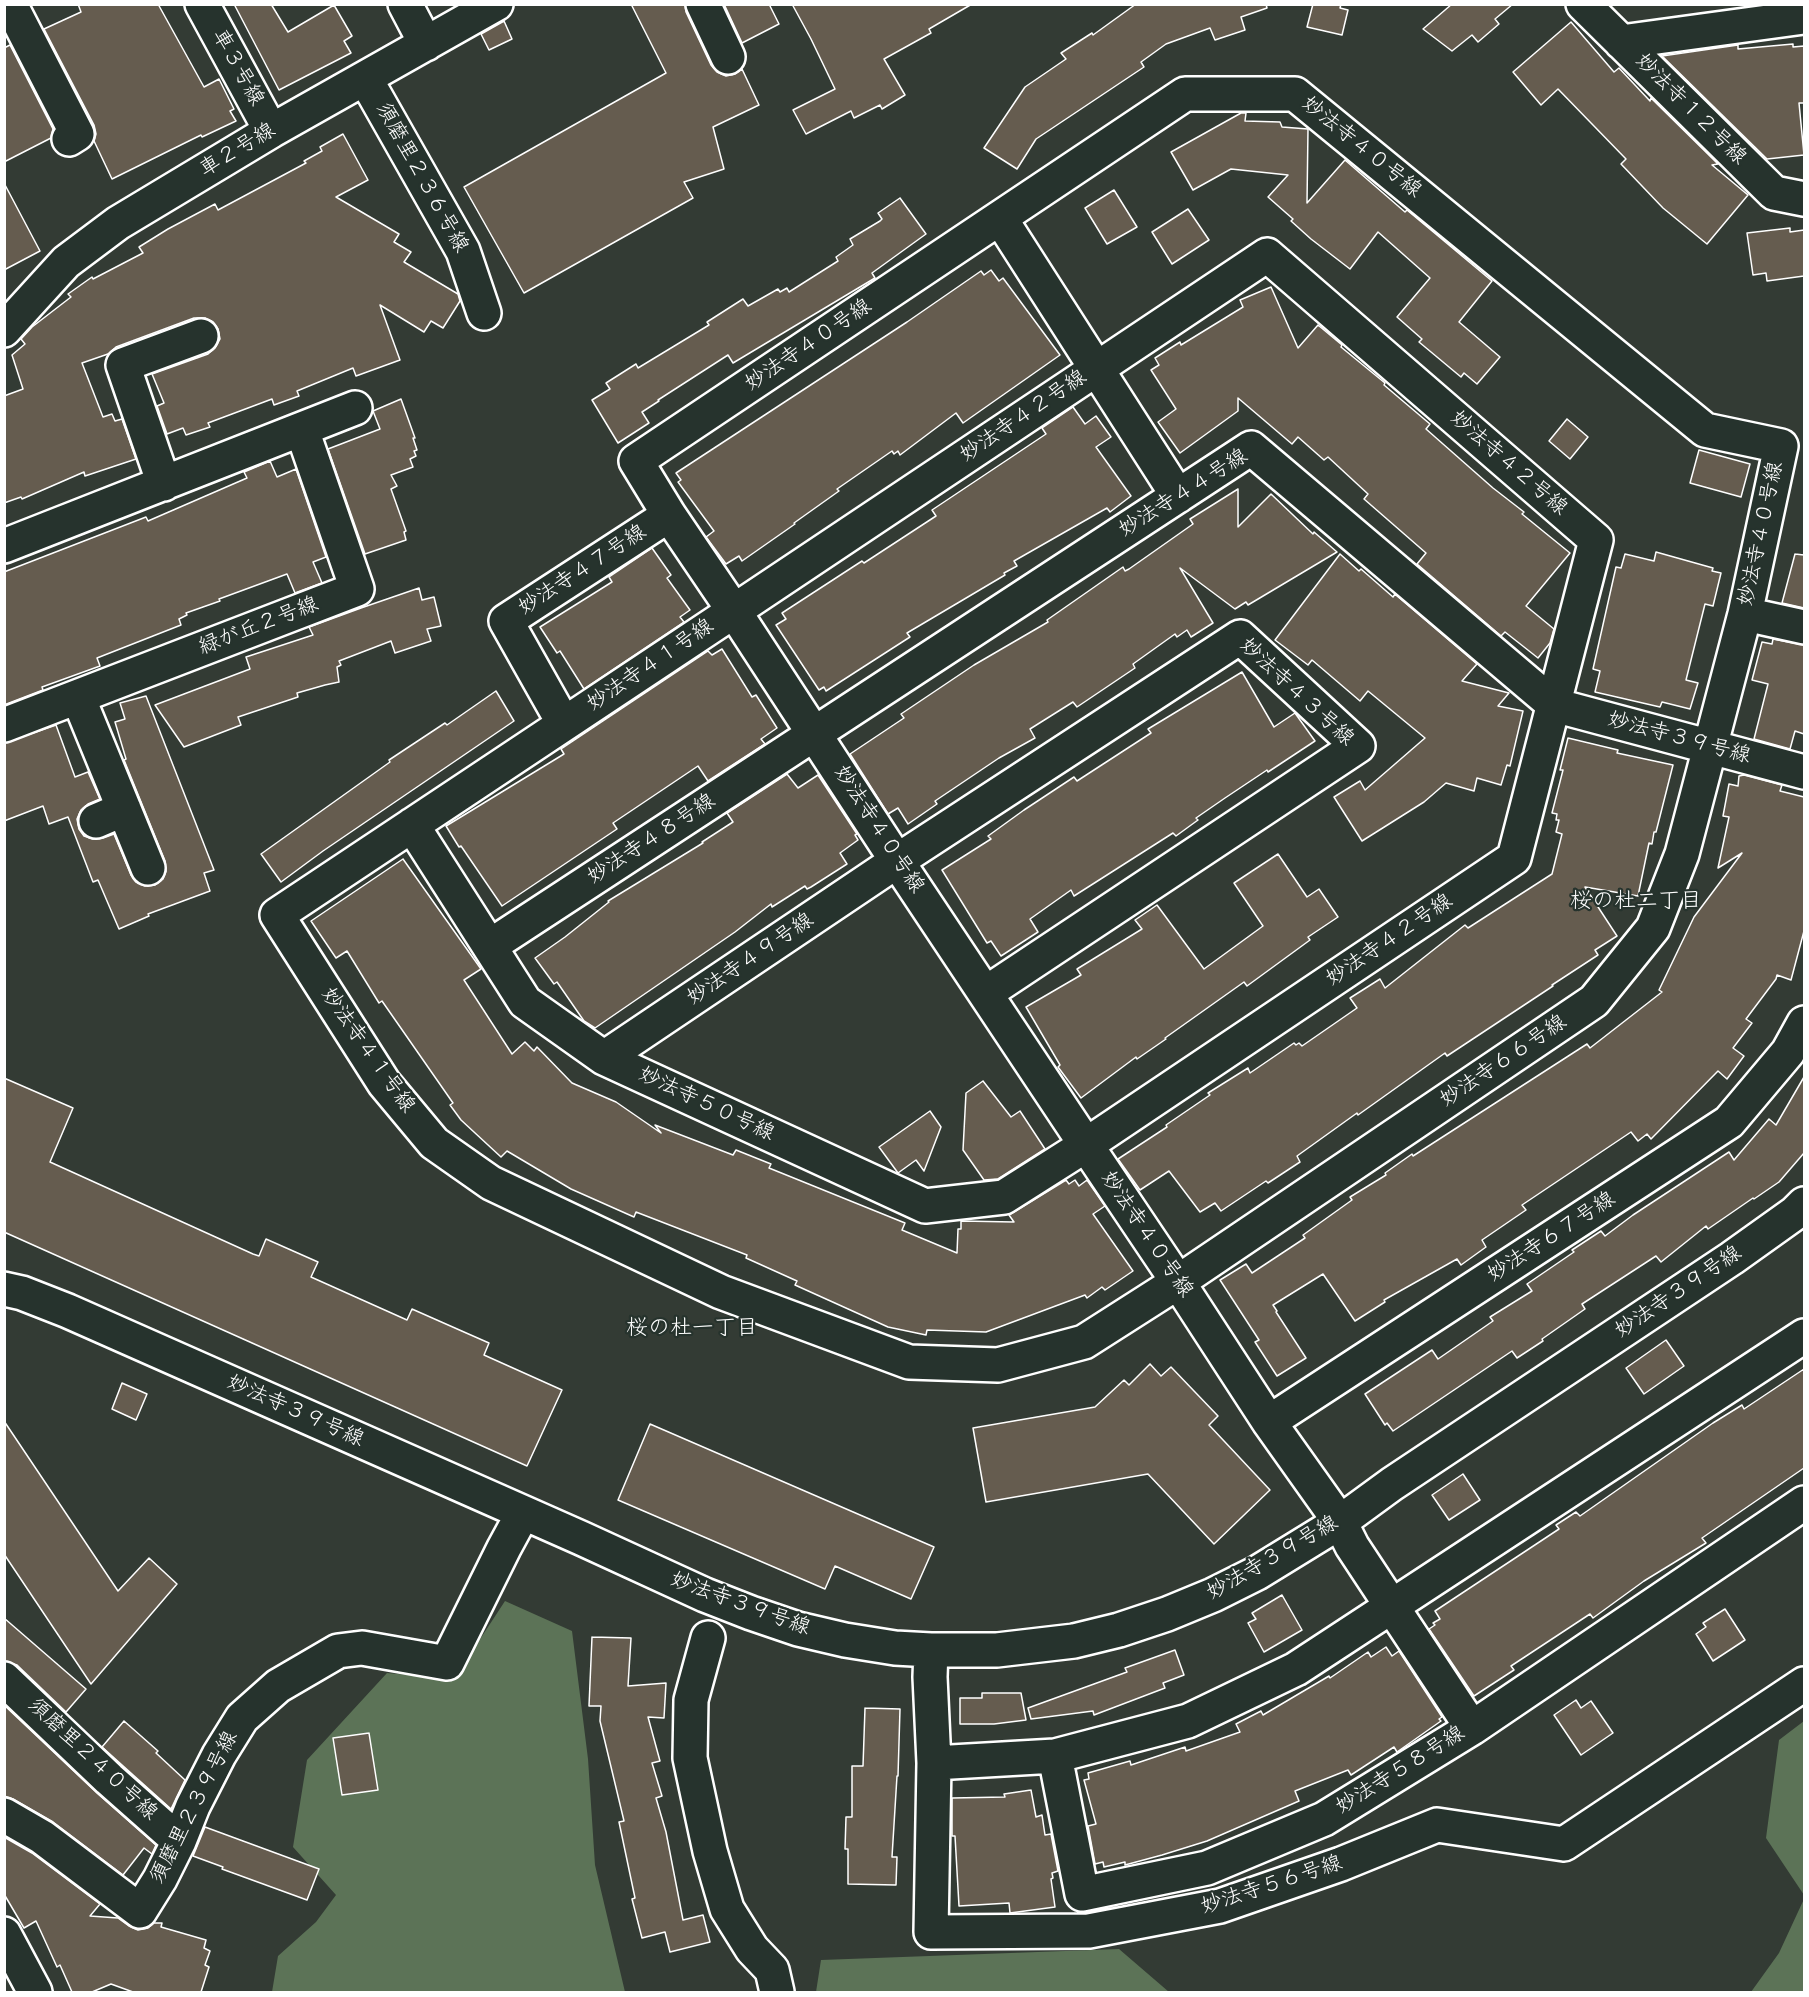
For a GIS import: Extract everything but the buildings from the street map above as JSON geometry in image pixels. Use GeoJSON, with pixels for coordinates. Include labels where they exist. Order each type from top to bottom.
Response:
{"type":"FeatureCollection","features":[{"type":"Feature","properties":{"kind":"street"},"geometry":{"type":"LineString","coordinates":[[4,7],[10,4],[77,134],[69,139]]}},
{"type":"Feature","properties":{"kind":"street","name":"車３号線"},"geometry":{"type":"LineString","coordinates":[[202,4],[272,131]]}},
{"type":"Feature","properties":{"kind":"street"},"geometry":{"type":"LineString","coordinates":[[405,4],[426,44]]}},
{"type":"Feature","properties":{"kind":"street","name":"車２号線"},"geometry":{"type":"LineString","coordinates":[[4,330],[66,262],[118,223],[272,131],[496,4]]}},
{"type":"Feature","properties":{"kind":"street"},"geometry":{"type":"LineString","coordinates":[[703,4],[728,57]]}},
{"type":"Feature","properties":{"kind":"street","name":"妙法寺１２号線"},"geometry":{"type":"LineString","coordinates":[[1583,4],[1774,194],[1804,199]]}},
{"type":"Feature","properties":{"kind":"street"},"geometry":{"type":"LineString","coordinates":[[1621,42],[1804,17]]}},
{"type":"Feature","properties":{"kind":"street","name":"須磨里２３６号線"},"geometry":{"type":"LineString","coordinates":[[365,78],[463,251],[484,312]]}},
{"type":"Feature","properties":{"kind":"street","name":"妙法寺４０号線"},"geometry":{"type":"LineString","coordinates":[[1472,1728],[1352,1546],[1340,1522],[1269,1422],[669,515],[636,461],[1185,94],[1295,94],[1705,430],[1781,446],[1745,614],[1709,747]]}},
{"type":"Feature","properties":{"kind":"street"},"geometry":{"type":"LineString","coordinates":[[1000,218],[1178,496]]}},
{"type":"Feature","properties":{"kind":"street","name":"妙法寺４２号線"},"geometry":{"type":"LineString","coordinates":[[734,611],[1267,255],[1596,540],[1514,858],[1086,1145]]}},
{"type":"Feature","properties":{"kind":"street"},"geometry":{"type":"LineString","coordinates":[[164,484],[123,365],[201,336]]}},
{"type":"Feature","properties":{"kind":"street"},"geometry":{"type":"LineString","coordinates":[[4,546],[355,408]]}},
{"type":"Feature","properties":{"kind":"street","name":"緑が丘２号線"},"geometry":{"type":"LineString","coordinates":[[4,725],[357,589],[302,430]]}},
{"type":"Feature","properties":{"kind":"street","name":"妙法寺４４号線"},"geometry":{"type":"LineString","coordinates":[[814,733],[1251,448],[1554,705]]}},
{"type":"Feature","properties":{"kind":"street","name":"妙法寺４７号線"},"geometry":{"type":"LineString","coordinates":[[564,724],[506,621],[669,515]]}},
{"type":"Feature","properties":{"kind":"street","name":"妙法寺４１号線"},"geometry":{"type":"LineString","coordinates":[[734,611],[277,915],[384,1083],[434,1143],[491,1183],[721,1292],[909,1362],[998,1365],[1084,1342],[1178,1282]]}},
{"type":"Feature","properties":{"kind":"street"},"geometry":{"type":"LineString","coordinates":[[1745,614],[1804,627]]}},
{"type":"Feature","properties":{"kind":"street","name":"妙法寺４３号線"},"geometry":{"type":"LineString","coordinates":[[897,861],[1240,637],[1358,746],[986,993]]}},
{"type":"Feature","properties":{"kind":"street"},"geometry":{"type":"LineString","coordinates":[[78,697],[110,815],[148,868]]}},
{"type":"Feature","properties":{"kind":"street","name":"妙法寺３９号線"},"geometry":{"type":"LineString","coordinates":[[1554,705],[1804,772]]}},
{"type":"Feature","properties":{"kind":"street","name":"妙法寺４８号線"},"geometry":{"type":"LineString","coordinates":[[490,946],[814,733]]}},
{"type":"Feature","properties":{"kind":"street","name":"妙法寺６６号線"},"geometry":{"type":"LineString","coordinates":[[1178,1282],[1594,1001],[1653,928],[1682,855],[1709,747]]}},
{"type":"Feature","properties":{"kind":"street","name":"妙法寺５０号線"},"geometry":{"type":"LineString","coordinates":[[412,825],[525,1002],[604,1058],[925,1206],[1004,1197],[1086,1145]]}},
{"type":"Feature","properties":{"kind":"street","name":"妙法寺４９号線"},"geometry":{"type":"LineString","coordinates":[[604,1058],[897,861]]}},
{"type":"Feature","properties":{"kind":"street","name":"妙法寺６７号線"},"geometry":{"type":"LineString","coordinates":[[1269,1422],[1729,1122],[1788,1052],[1804,1023]]}},
{"type":"Feature","properties":{"kind":"street","name":"妙法寺３９号線"},"geometry":{"type":"LineString","coordinates":[[4,1289],[22,1293],[68,1311],[705,1595],[751,1613],[798,1629],[895,1648],[997,1650],[1074,1641],[1119,1630],[1213,1595],[1257,1573],[1340,1522],[1392,1484],[1748,1247],[1804,1204]]}},
{"type":"Feature","properties":{"kind":"street"},"geometry":{"type":"LineString","coordinates":[[934,1763],[1055,1756],[1188,1721],[1296,1669],[1804,1336]]}},
{"type":"Feature","properties":{"kind":"street","name":"妙法寺５８号線"},"geometry":{"type":"LineString","coordinates":[[1055,1756],[1082,1894],[1208,1868],[1324,1819],[1472,1728],[1804,1503]]}},
{"type":"Feature","properties":{"kind":"street","name":"須磨里２３９号線"},"geometry":{"type":"LineString","coordinates":[[4,1815],[42,1837],[140,1911],[160,1879],[219,1755],[242,1718],[278,1686],[338,1651],[362,1648],[447,1663],[523,1513]]}},
{"type":"Feature","properties":{"kind":"street"},"geometry":{"type":"LineString","coordinates":[[708,1638],[691,1700],[690,1758],[710,1851],[727,1909],[752,1949],[772,1970],[777,1992]]}},
{"type":"Feature","properties":{"kind":"street","name":"妙法寺５６号線"},"geometry":{"type":"LineString","coordinates":[[931,1650],[934,1763],[930,1932],[1089,1931],[1220,1906],[1341,1864],[1437,1825],[1564,1844],[1804,1684]]}},
{"type":"Feature","properties":{"kind":"street","name":"須磨里２４０号線"},"geometry":{"type":"LineString","coordinates":[[4,1679],[109,1779],[179,1841]]}},
{"type":"Feature","properties":{"kind":"street"},"geometry":{"type":"LineString","coordinates":[[4,1934],[35,1992]]}},
{"type":"Feature","properties":{"kind":"green space"},"geometry":{"type":"Polygon","coordinates":[[[505,1601],[572,1631],[588,1759],[595,1865],[625,1992],[272,1992],[278,1956],[316,1922],[336,1895],[293,1847],[307,1760],[387,1673],[454,1679],[505,1601]]]}},
{"type":"Feature","properties":{"kind":"green space"},"geometry":{"type":"Polygon","coordinates":[[[1804,1721],[1804,1895],[1766,1838],[1779,1740],[1804,1721]]]}},
{"type":"Feature","properties":{"kind":"green space"},"geometry":{"type":"Polygon","coordinates":[[[1804,1899],[1804,1992],[1751,1992],[1779,1953],[1804,1899]]]}},
{"type":"Feature","properties":{"kind":"green space"},"geometry":{"type":"Polygon","coordinates":[[[1119,1949],[1169,1992],[816,1992],[821,1960],[1119,1949]]]}},
{"type":"Feature","properties":{"kind":"district","name":"桜の杜二丁目"},"geometry":{"type":"Point","coordinates":[1636,902]}},
{"type":"Feature","properties":{"kind":"district","name":"桜の杜一丁目"},"geometry":{"type":"Point","coordinates":[692,1329]}}]}
